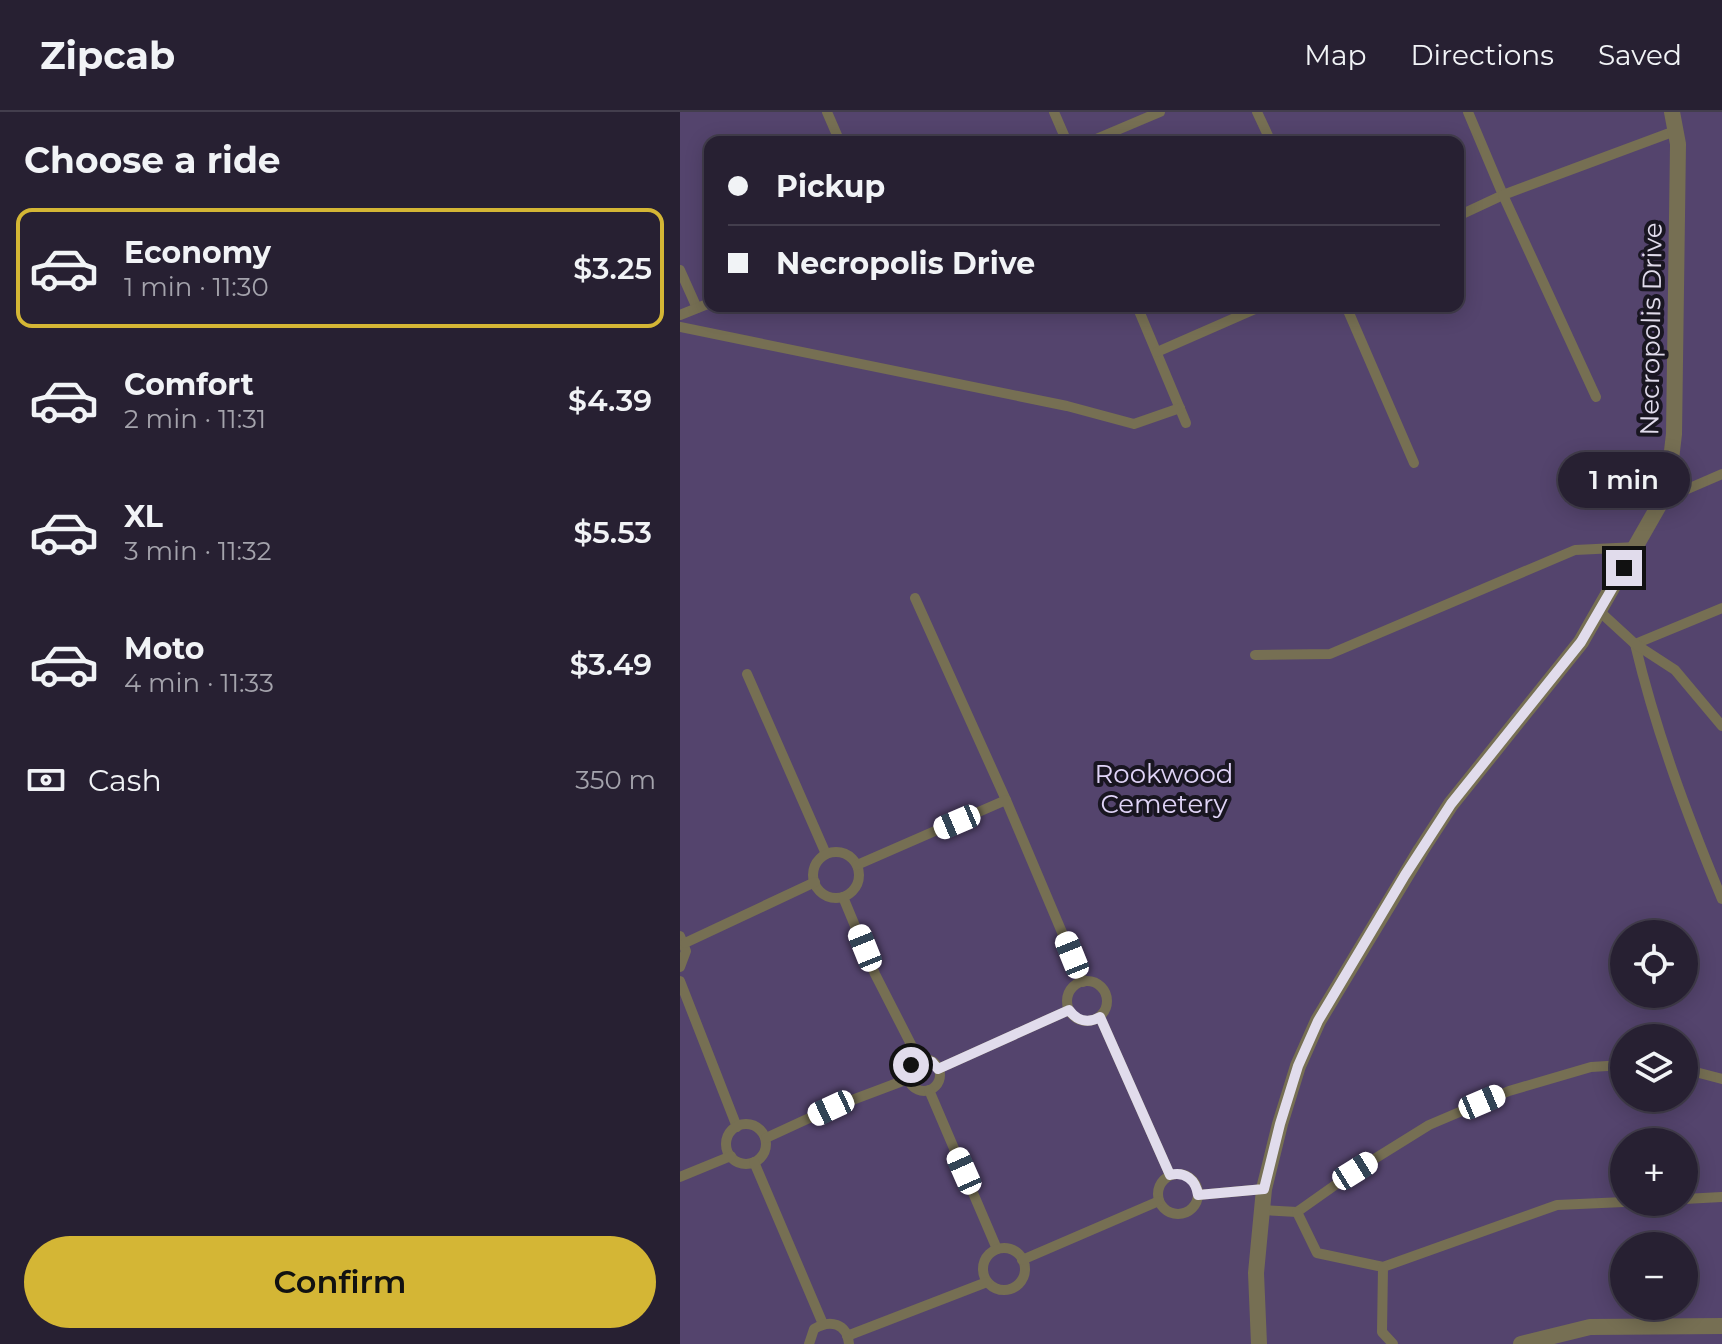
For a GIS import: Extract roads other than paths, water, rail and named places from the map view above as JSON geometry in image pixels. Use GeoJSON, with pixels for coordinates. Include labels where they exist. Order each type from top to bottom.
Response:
{"type":"FeatureCollection","features":[{"type":"Feature","properties":{"kind":"street","name":"Necropolis Drive"},"geometry":{"type":"LineString","coordinates":[[1259,1344],[1256,1273],[1264,1189],[1284,1109],[1298,1066],[1318,1021],[1451,804],[1581,642],[1662,500],[1674,434],[1678,207],[1672,112]]}},
{"type":"Feature","properties":{"kind":"street"},"geometry":{"type":"LineString","coordinates":[[1521,1344],[1590,1327],[1722,1326]]}},
{"type":"Feature","properties":{"kind":"lane"},"geometry":{"type":"LineString","coordinates":[[827,112],[837,136]]}},
{"type":"Feature","properties":{"kind":"lane"},"geometry":{"type":"LineString","coordinates":[[1054,112],[1064,136]]}},
{"type":"Feature","properties":{"kind":"lane"},"geometry":{"type":"LineString","coordinates":[[1103,136],[1160,112]]}},
{"type":"Feature","properties":{"kind":"lane"},"geometry":{"type":"LineString","coordinates":[[1257,112],[1268,136]]}},
{"type":"Feature","properties":{"kind":"lane"},"geometry":{"type":"LineString","coordinates":[[1468,112],[1596,397]]}},
{"type":"Feature","properties":{"kind":"lane"},"geometry":{"type":"LineString","coordinates":[[1464,213],[1503,195],[1675,131]]}},
{"type":"Feature","properties":{"kind":"lane"},"geometry":{"type":"LineString","coordinates":[[680,270],[697,308]]}},
{"type":"Feature","properties":{"kind":"lane"},"geometry":{"type":"LineString","coordinates":[[680,315],[704,305]]}},
{"type":"Feature","properties":{"kind":"lane"},"geometry":{"type":"LineString","coordinates":[[1140,312],[1186,423]]}},
{"type":"Feature","properties":{"kind":"lane"},"geometry":{"type":"LineString","coordinates":[[1157,352],[1248,312]]}},
{"type":"Feature","properties":{"kind":"lane"},"geometry":{"type":"LineString","coordinates":[[1349,312],[1414,463]]}},
{"type":"Feature","properties":{"kind":"lane"},"geometry":{"type":"LineString","coordinates":[[680,327],[1067,406],[1134,424],[1180,408]]}},
{"type":"Feature","properties":{"kind":"lane"},"geometry":{"type":"LineString","coordinates":[[1662,500],[1722,474]]}},
{"type":"Feature","properties":{"kind":"lane"},"geometry":{"type":"LineString","coordinates":[[1255,655],[1330,654],[1575,550],[1637,547]]}},
{"type":"Feature","properties":{"kind":"lane"},"geometry":{"type":"LineString","coordinates":[[915,598],[1006,800],[1083,982]]}},
{"type":"Feature","properties":{"kind":"lane"},"geometry":{"type":"LineString","coordinates":[[1635,644],[1722,608]]}},
{"type":"Feature","properties":{"kind":"lane"},"geometry":{"type":"LineString","coordinates":[[1598,610],[1635,644],[1675,670],[1722,726]]}},
{"type":"Feature","properties":{"kind":"lane"},"geometry":{"type":"LineString","coordinates":[[1635,644],[1649,702],[1683,806],[1722,899]]}},
{"type":"Feature","properties":{"kind":"lane"},"geometry":{"type":"LineString","coordinates":[[747,674],[826,854]]}},
{"type":"Feature","properties":{"kind":"lane"},"geometry":{"type":"LineString","coordinates":[[857,865],[1006,800]]}},
{"type":"Feature","properties":{"kind":"lane"},"geometry":{"type":"LineString","coordinates":[[843,853],[857,865],[856,887],[843,897],[829,896],[818,889],[815,882],[814,868],[826,854],[843,853]]}},
{"type":"Feature","properties":{"kind":"lane"},"geometry":{"type":"LineString","coordinates":[[680,967],[685,959],[682,939],[815,882]]}},
{"type":"Feature","properties":{"kind":"lane"},"geometry":{"type":"LineString","coordinates":[[843,897],[875,974],[919,1060]]}},
{"type":"Feature","properties":{"kind":"lane"},"geometry":{"type":"LineString","coordinates":[[680,981],[737,1127]]}},
{"type":"Feature","properties":{"kind":"lane"},"geometry":{"type":"LineString","coordinates":[[1083,982],[1097,984],[1105,992],[1107,1005],[1100,1017],[1086,1021],[1078,1019],[1069,1010],[1067,997],[1070,990],[1083,982]]}},
{"type":"Feature","properties":{"kind":"lane"},"geometry":{"type":"LineString","coordinates":[[938,1069],[1069,1010]]}},
{"type":"Feature","properties":{"kind":"lane"},"geometry":{"type":"LineString","coordinates":[[1100,1017],[1170,1175]]}},
{"type":"Feature","properties":{"kind":"lane"},"geometry":{"type":"LineString","coordinates":[[919,1060],[932,1062],[938,1069],[937,1084],[929,1090],[914,1088],[908,1079],[911,1065],[919,1060]]}},
{"type":"Feature","properties":{"kind":"lane"},"geometry":{"type":"LineString","coordinates":[[1262,1210],[1297,1212],[1429,1125],[1523,1087],[1591,1067],[1610,1066]]}},
{"type":"Feature","properties":{"kind":"lane"},"geometry":{"type":"LineString","coordinates":[[1698,1073],[1722,1079]]}},
{"type":"Feature","properties":{"kind":"lane"},"geometry":{"type":"LineString","coordinates":[[766,1138],[831,1108],[908,1079]]}},
{"type":"Feature","properties":{"kind":"lane"},"geometry":{"type":"LineString","coordinates":[[929,1090],[997,1249]]}},
{"type":"Feature","properties":{"kind":"lane"},"geometry":{"type":"LineString","coordinates":[[743,1124],[755,1126],[766,1138],[763,1155],[745,1164],[731,1156],[726,1143],[728,1136],[743,1124]]}},
{"type":"Feature","properties":{"kind":"lane"},"geometry":{"type":"LineString","coordinates":[[680,1177],[731,1156]]}},
{"type":"Feature","properties":{"kind":"lane"},"geometry":{"type":"LineString","coordinates":[[754,1162],[823,1324]]}},
{"type":"Feature","properties":{"kind":"lane"},"geometry":{"type":"LineString","coordinates":[[1176,1173],[1189,1177],[1197,1188],[1198,1195],[1192,1208],[1181,1214],[1168,1211],[1159,1201],[1160,1183],[1170,1175],[1176,1173]]}},
{"type":"Feature","properties":{"kind":"lane"},"geometry":{"type":"LineString","coordinates":[[1198,1195],[1264,1189]]}},
{"type":"Feature","properties":{"kind":"lane"},"geometry":{"type":"LineString","coordinates":[[1698,1198],[1722,1197]]}},
{"type":"Feature","properties":{"kind":"lane"},"geometry":{"type":"LineString","coordinates":[[1022,1260],[1159,1201]]}},
{"type":"Feature","properties":{"kind":"lane"},"geometry":{"type":"LineString","coordinates":[[1297,1212],[1317,1253],[1383,1267],[1557,1205],[1610,1203]]}},
{"type":"Feature","properties":{"kind":"lane"},"geometry":{"type":"LineString","coordinates":[[997,1249],[1010,1249],[1022,1260],[1022,1280],[1013,1288],[998,1289],[987,1282],[983,1273],[987,1255],[997,1249]]}},
{"type":"Feature","properties":{"kind":"lane"},"geometry":{"type":"LineString","coordinates":[[1383,1267],[1382,1332],[1393,1344]]}},
{"type":"Feature","properties":{"kind":"lane"},"geometry":{"type":"LineString","coordinates":[[809,1344],[810,1335],[823,1324],[840,1326],[848,1340],[987,1282]]}},
{"type":"Feature","properties":{"kind":"park label","name":"Rookwood Cemetery"},"geometry":{"type":"Point","coordinates":[1164,789]}}]}
